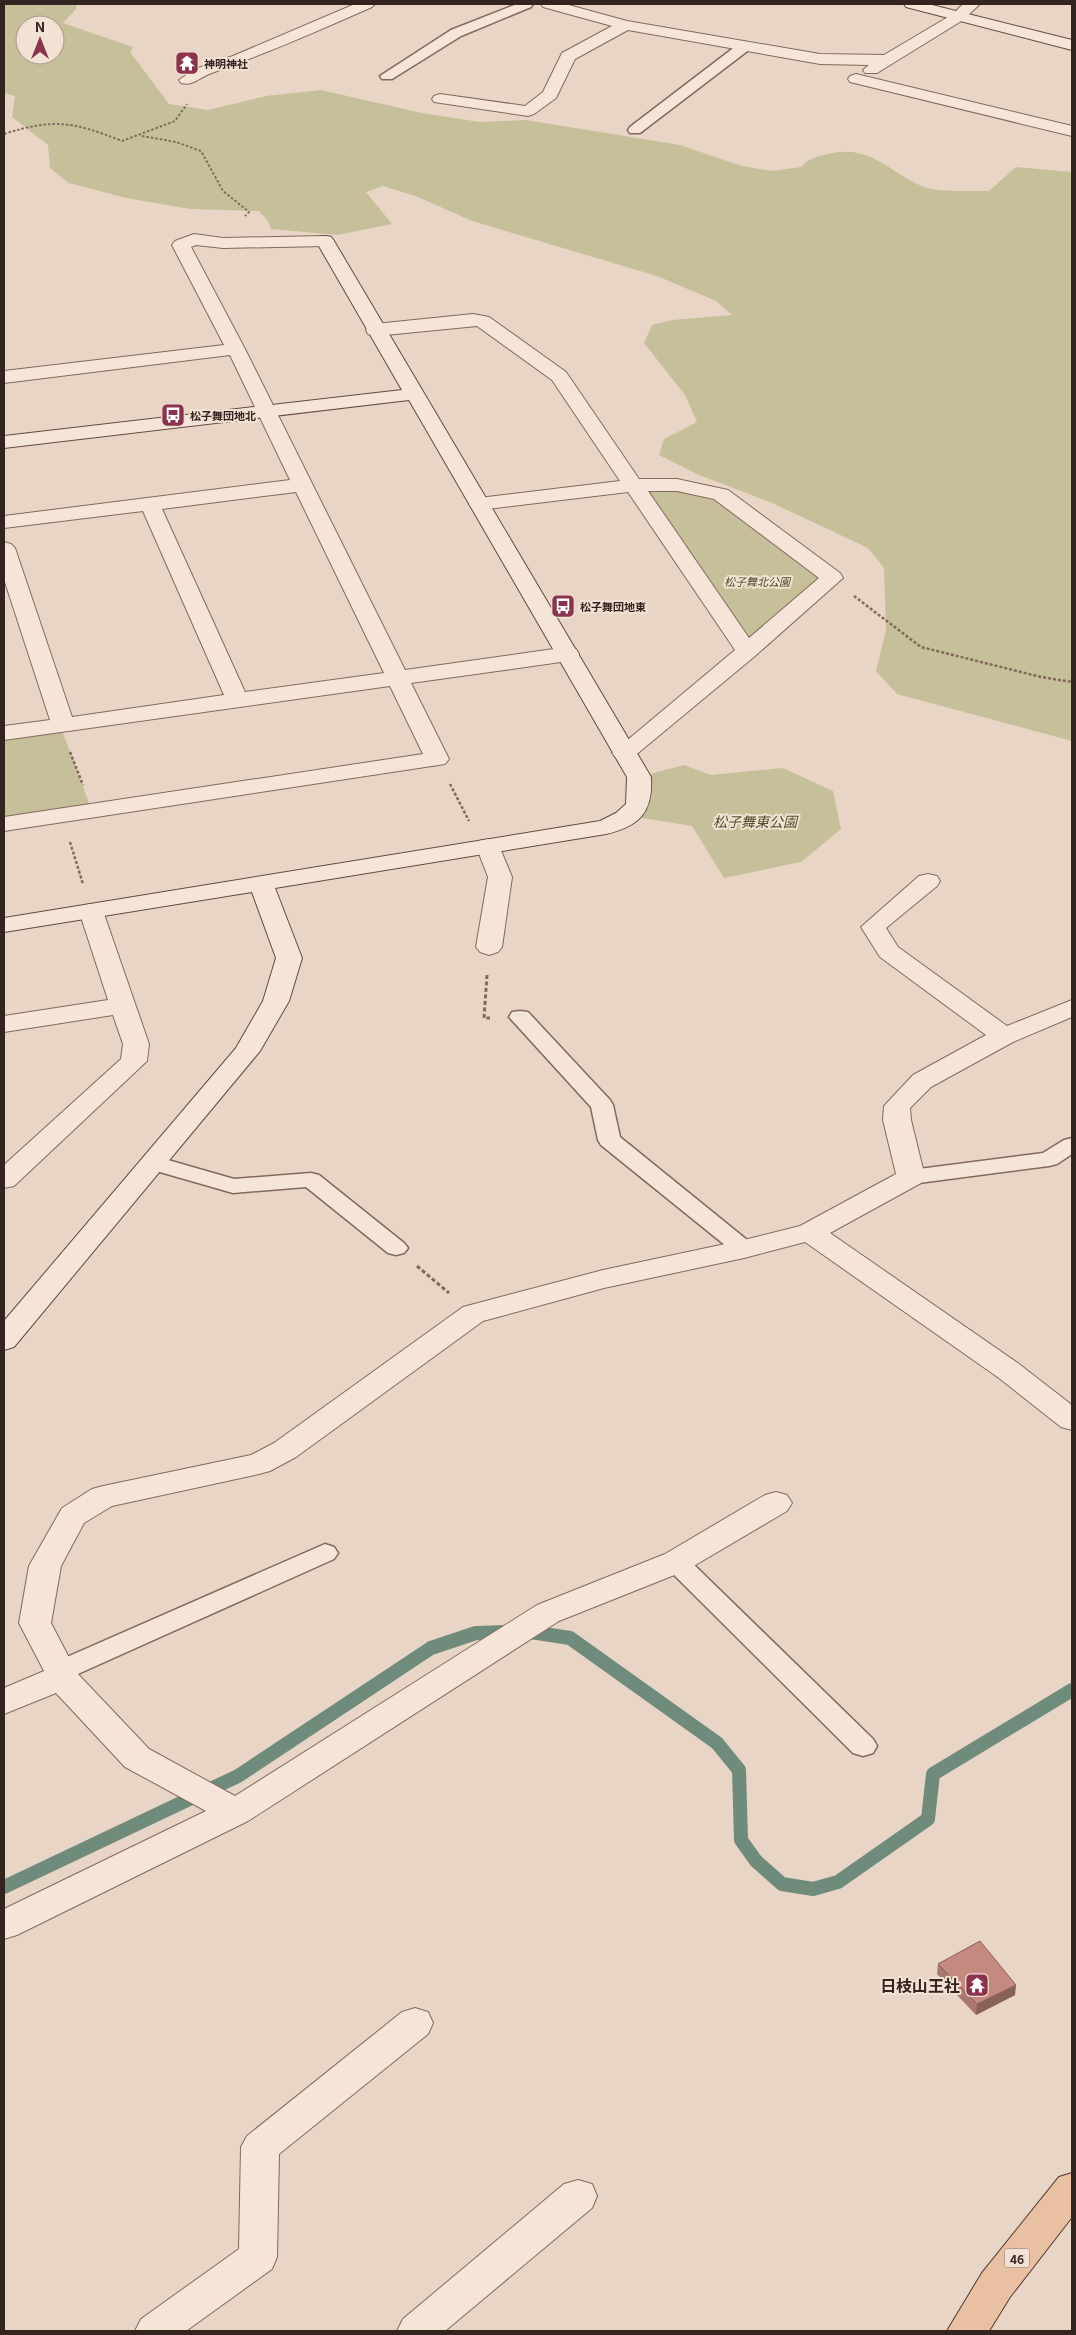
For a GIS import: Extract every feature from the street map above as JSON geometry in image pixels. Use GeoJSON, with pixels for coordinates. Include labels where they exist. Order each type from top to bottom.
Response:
{"type":"FeatureCollection","features":[{"type":"Feature","properties":{"kind":"main road","name":"46"},"geometry":{"type":"LineString","coordinates":[[968,2331],[996,2285],[1072,2189]]}},
{"type":"Feature","properties":{"kind":"street"},"geometry":{"type":"LineString","coordinates":[[187,80],[201,72],[367,4]]}},
{"type":"Feature","properties":{"kind":"street"},"geometry":{"type":"LineString","coordinates":[[548,4],[626,25],[820,59],[887,60]]}},
{"type":"Feature","properties":{"kind":"street"},"geometry":{"type":"LineString","coordinates":[[911,4],[1072,44]]}},
{"type":"Feature","properties":{"kind":"street"},"geometry":{"type":"LineString","coordinates":[[972,4],[958,17],[856,79],[1072,131]]}},
{"type":"Feature","properties":{"kind":"street"},"geometry":{"type":"LineString","coordinates":[[440,99],[528,111],[550,95],[568,56],[626,25]]}},
{"type":"Feature","properties":{"kind":"street"},"geometry":{"type":"LineString","coordinates":[[4,824],[437,760],[267,411],[181,245],[194,239],[223,243],[324,241],[639,777],[641,800],[630,816],[606,827],[4,925]]}},
{"type":"Feature","properties":{"kind":"street"},"geometry":{"type":"LineString","coordinates":[[375,330],[473,320],[482,321],[559,376],[747,651]]}},
{"type":"Feature","properties":{"kind":"street"},"geometry":{"type":"LineString","coordinates":[[4,377],[236,349]]}},
{"type":"Feature","properties":{"kind":"street"},"geometry":{"type":"LineString","coordinates":[[4,442],[414,394]]}},
{"type":"Feature","properties":{"kind":"street"},"geometry":{"type":"LineString","coordinates":[[4,522],[302,485]]}},
{"type":"Feature","properties":{"kind":"street"},"geometry":{"type":"LineString","coordinates":[[479,504],[634,485],[677,485],[721,494],[832,578],[624,753]]}},
{"type":"Feature","properties":{"kind":"street"},"geometry":{"type":"LineString","coordinates":[[150,504],[237,700]]}},
{"type":"Feature","properties":{"kind":"street"},"geometry":{"type":"LineString","coordinates":[[4,548],[62,725]]}},
{"type":"Feature","properties":{"kind":"street"},"geometry":{"type":"LineString","coordinates":[[4,733],[568,654]]}},
{"type":"Feature","properties":{"kind":"street"},"geometry":{"type":"LineString","coordinates":[[485,847],[500,877],[489,947]]}},
{"type":"Feature","properties":{"kind":"street"},"geometry":{"type":"LineString","coordinates":[[928,881],[873,927],[888,952],[1004,1036]]}},
{"type":"Feature","properties":{"kind":"street"},"geometry":{"type":"LineString","coordinates":[[4,1340],[246,1051],[276,1001],[289,958],[261,883]]}},
{"type":"Feature","properties":{"kind":"street"},"geometry":{"type":"LineString","coordinates":[[4,1180],[134,1061],[136,1044],[91,911]]}},
{"type":"Feature","properties":{"kind":"street"},"geometry":{"type":"LineString","coordinates":[[4,1024],[122,1006]]}},
{"type":"Feature","properties":{"kind":"street"},"geometry":{"type":"LineString","coordinates":[[227,1808],[137,1758],[61,1674],[35,1623],[45,1566],[73,1516],[104,1497],[259,1464],[285,1450],[473,1314],[603,1279],[744,1249],[810,1232],[911,1177],[897,1120],[897,1106],[922,1082],[1004,1036],[1070,1012]]}},
{"type":"Feature","properties":{"kind":"street"},"geometry":{"type":"LineString","coordinates":[[810,1232],[1009,1372],[1072,1420]]}},
{"type":"Feature","properties":{"kind":"street"},"geometry":{"type":"LineString","coordinates":[[4,1925],[227,1808],[548,1613],[676,1562],[776,1503]]}},
{"type":"Feature","properties":{"kind":"street"},"geometry":{"type":"LineString","coordinates":[[4,1702],[61,1674]]}},
{"type":"Feature","properties":{"kind":"street"},"geometry":{"type":"LineString","coordinates":[[155,2331],[258,2257],[260,2147],[415,2023]]}},
{"type":"Feature","properties":{"kind":"street"},"geometry":{"type":"LineString","coordinates":[[417,2331],[578,2196]]}},
{"type":"Feature","properties":{"kind":"lane"},"geometry":{"type":"LineString","coordinates":[[387,76],[456,33],[527,4]]}},
{"type":"Feature","properties":{"kind":"lane"},"geometry":{"type":"LineString","coordinates":[[635,130],[746,46]]}},
{"type":"Feature","properties":{"kind":"lane"},"geometry":{"type":"LineString","coordinates":[[520,1017],[602,1106],[609,1140],[744,1249]]}},
{"type":"Feature","properties":{"kind":"lane"},"geometry":{"type":"LineString","coordinates":[[911,1177],[1049,1159],[1072,1144]]}},
{"type":"Feature","properties":{"kind":"lane"},"geometry":{"type":"LineString","coordinates":[[154,1163],[233,1186],[311,1180],[396,1248]]}},
{"type":"Feature","properties":{"kind":"lane"},"geometry":{"type":"LineString","coordinates":[[61,1674],[325,1553]]}},
{"type":"Feature","properties":{"kind":"lane"},"geometry":{"type":"LineString","coordinates":[[676,1562],[863,1746]]}},
{"type":"Feature","properties":{"kind":"path"},"geometry":{"type":"LineString","coordinates":[[122,142],[175,121],[188,102]]}},
{"type":"Feature","properties":{"kind":"path"},"geometry":{"type":"LineString","coordinates":[[4,134],[18,129],[64,122],[95,131],[122,142],[144,136],[201,151],[223,191],[249,212],[243,220]]}},
{"type":"Feature","properties":{"kind":"path"},"geometry":{"type":"LineString","coordinates":[[832,578],[921,647],[1040,677],[1072,682]]}},
{"type":"Feature","properties":{"kind":"path"},"geometry":{"type":"LineString","coordinates":[[62,725],[92,811]]}},
{"type":"Feature","properties":{"kind":"path"},"geometry":{"type":"LineString","coordinates":[[437,760],[485,847]]}},
{"type":"Feature","properties":{"kind":"path"},"geometry":{"type":"LineString","coordinates":[[62,816],[91,911]]}},
{"type":"Feature","properties":{"kind":"path"},"geometry":{"type":"LineString","coordinates":[[489,947],[484,1018],[520,1017]]}},
{"type":"Feature","properties":{"kind":"path"},"geometry":{"type":"LineString","coordinates":[[396,1248],[473,1314]]}},
{"type":"Feature","properties":{"kind":"green space"},"geometry":{"type":"Polygon","coordinates":[[[4,4],[77,4],[76,9],[65,21],[65,15],[15,15],[15,65],[65,65],[65,24],[133,47],[130,52],[169,104],[208,110],[266,96],[321,90],[422,113],[480,122],[526,120],[680,145],[742,166],[772,171],[801,167],[816,157],[828,154],[857,153],[881,162],[927,188],[940,190],[989,191],[1016,167],[1072,172],[1072,741],[897,694],[876,671],[886,630],[884,568],[868,548],[770,502],[699,475],[659,455],[664,439],[697,422],[685,395],[644,343],[652,325],[672,320],[732,315],[716,301],[657,276],[472,221],[418,197],[383,186],[366,192],[392,224],[337,235],[271,229],[268,221],[259,211],[190,209],[126,198],[69,183],[50,168],[48,145],[12,117],[15,96],[4,93],[4,4]]]}},
{"type":"Feature","properties":{"kind":"green space","name":"松子舞北公園"},"geometry":{"type":"Polygon","coordinates":[[[634,485],[721,495],[832,578],[747,651],[634,485]]]}},
{"type":"Feature","properties":{"kind":"green space"},"geometry":{"type":"Polygon","coordinates":[[[60,725],[92,811],[4,824],[4,733],[60,725]]]}},
{"type":"Feature","properties":{"kind":"green space","name":"松子舞東公園"},"geometry":{"type":"Polygon","coordinates":[[[684,765],[711,775],[783,768],[833,791],[841,829],[801,862],[724,878],[692,826],[630,816],[639,777],[684,765]]]}},
{"type":"Feature","properties":{"kind":"building","name":"日枝山王社"},"geometry":{"type":"Polygon","coordinates":[[[980,1941],[1016,1985],[977,2004],[938,1964],[980,1941]]]}},
{"type":"Feature","properties":{"kind":"waterway"},"geometry":{"type":"LineString","coordinates":[[524,1631],[570,1638],[717,1743],[739,1770],[741,1840],[756,1861],[782,1884],[813,1889],[838,1882],[928,1819],[933,1774],[1072,1690]]}},
{"type":"Feature","properties":{"kind":"waterway"},"geometry":{"type":"LineString","coordinates":[[4,1887],[238,1776],[431,1648],[476,1633],[508,1632]]}},
{"type":"Feature","properties":{"kind":"place","name":"神明神社"},"geometry":{"type":"Point","coordinates":[187,63]}},
{"type":"Feature","properties":{"kind":"place","name":"松子舞団地北"},"geometry":{"type":"Point","coordinates":[173,415]}},
{"type":"Feature","properties":{"kind":"place","name":"松子舞団地東"},"geometry":{"type":"Point","coordinates":[563,606]}},
{"type":"Feature","properties":{"kind":"place","name":"日枝山王社"},"geometry":{"type":"Point","coordinates":[977,1985]}}]}
